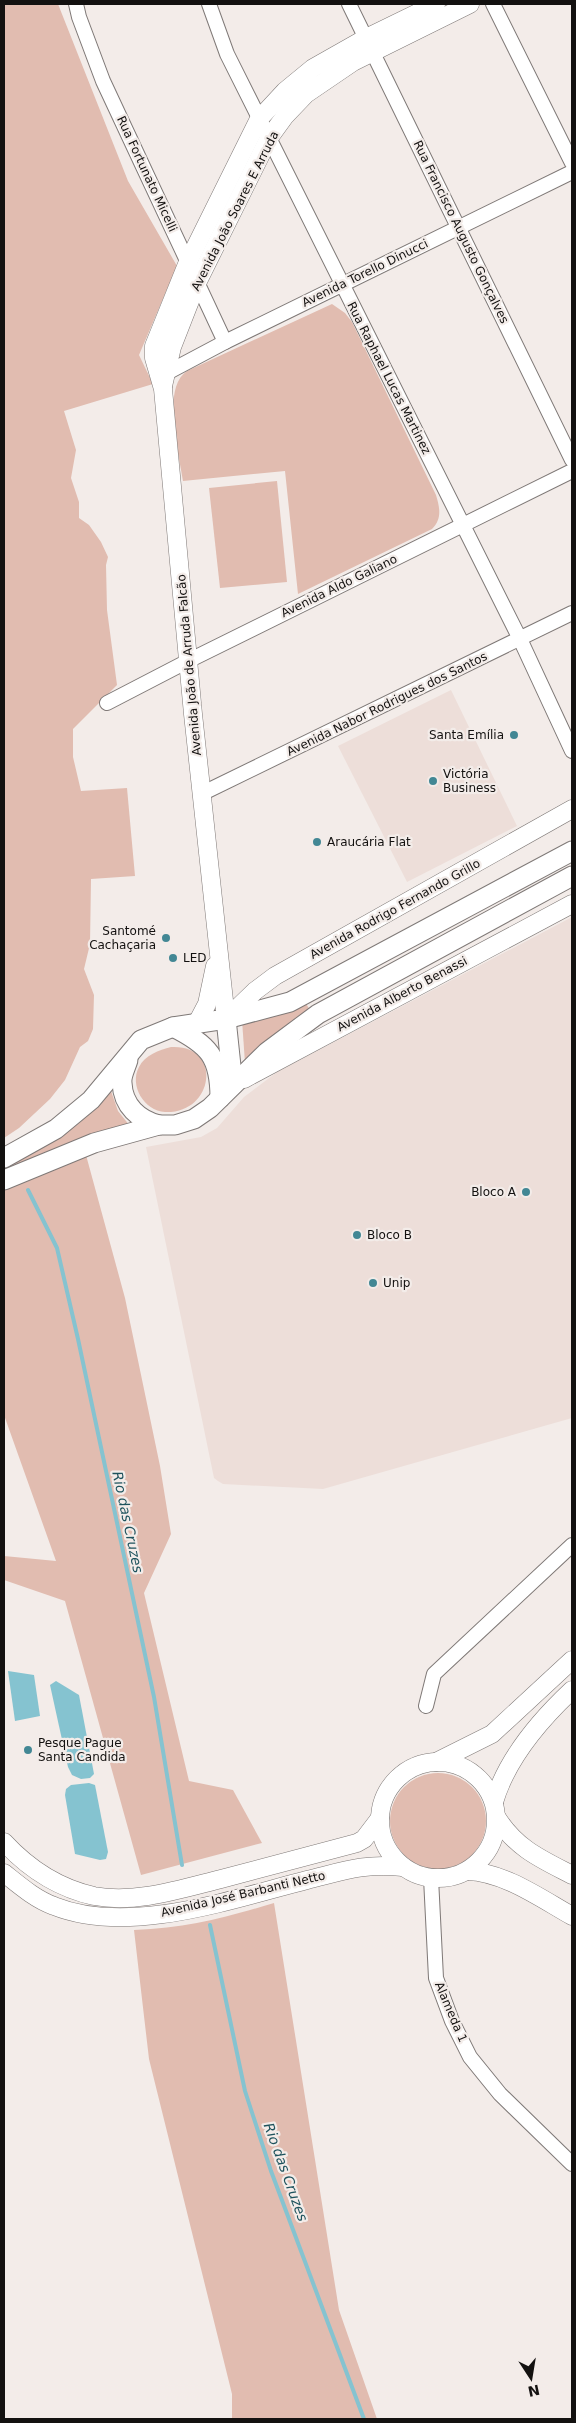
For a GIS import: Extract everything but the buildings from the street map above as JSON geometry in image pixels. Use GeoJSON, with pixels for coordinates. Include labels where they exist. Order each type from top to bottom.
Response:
{"type":"FeatureCollection","features":[{"type":"Feature","properties":{"kind":"main road"},"geometry":{"type":"LineString","coordinates":[[4,1158],[56,1129],[91,1100],[141,1040],[173,1027],[226,1020],[290,1002],[572,851]]}},
{"type":"Feature","properties":{"kind":"main road"},"geometry":{"type":"LineString","coordinates":[[4,1180],[94,1143],[159,1125],[175,1124],[194,1119],[226,1092],[266,1052],[318,1014],[572,876]]}},
{"type":"Feature","properties":{"kind":"main road"},"geometry":{"type":"LineString","coordinates":[[226,1020],[226,1092]]}},
{"type":"Feature","properties":{"kind":"main road"},"geometry":{"type":"LineString","coordinates":[[173,1027],[193,1037],[209,1050],[216,1062],[226,1092]]}},
{"type":"Feature","properties":{"kind":"main road"},"geometry":{"type":"LineString","coordinates":[[130,1052],[121,1082],[126,1101],[145,1122],[159,1125]]}},
{"type":"Feature","properties":{"kind":"street","name":"Rua Fortunato Micelli"},"geometry":{"type":"LineString","coordinates":[[76,4],[102,81],[225,342]]}},
{"type":"Feature","properties":{"kind":"street","name":"Rua Raphael Lucas Martinez"},"geometry":{"type":"LineString","coordinates":[[209,4],[227,54],[520,640],[572,751]]}},
{"type":"Feature","properties":{"kind":"street","name":"Rua Francisco Augusto Gonçalves"},"geometry":{"type":"LineString","coordinates":[[349,4],[572,460]]}},
{"type":"Feature","properties":{"kind":"street","name":"Avenida João Soares E Arruda"},"geometry":{"type":"LineString","coordinates":[[163,379],[172,347],[197,283],[268,138],[285,116],[306,94],[369,45],[436,4]]}},
{"type":"Feature","properties":{"kind":"street","name":"Avenida João Soares E Arruda"},"geometry":{"type":"LineString","coordinates":[[163,379],[154,358],[154,346],[188,262],[259,119],[285,90],[313,68],[470,4]]}},
{"type":"Feature","properties":{"kind":"street"},"geometry":{"type":"LineString","coordinates":[[493,4],[572,163]]}},
{"type":"Feature","properties":{"kind":"street","name":"Avenida Torello Dinucci"},"geometry":{"type":"LineString","coordinates":[[163,379],[225,342],[572,172]]}},
{"type":"Feature","properties":{"kind":"street","name":"Avenida João de Arruda Falcão"},"geometry":{"type":"LineString","coordinates":[[163,379],[201,794],[226,1020]]}},
{"type":"Feature","properties":{"kind":"street","name":"Avenida Aldo Galiano"},"geometry":{"type":"LineString","coordinates":[[107,703],[462,524],[572,471]]}},
{"type":"Feature","properties":{"kind":"street","name":"Avenida Nabor Rodrigues dos Santos"},"geometry":{"type":"LineString","coordinates":[[201,794],[572,614]]}},
{"type":"Feature","properties":{"kind":"street","name":"Avenida Rodrigo Fernando Grillo"},"geometry":{"type":"LineString","coordinates":[[226,1020],[254,991],[275,976],[572,809]]}},
{"type":"Feature","properties":{"kind":"street","name":"Avenida Alberto Benassi"},"geometry":{"type":"LineString","coordinates":[[226,1092],[572,904]]}},
{"type":"Feature","properties":{"kind":"street","name":"Avenida João de Arruda Falcão"},"geometry":{"type":"LineString","coordinates":[[197,1023],[207,1004],[218,940]]}},
{"type":"Feature","properties":{"kind":"street"},"geometry":{"type":"LineString","coordinates":[[426,1706],[434,1674],[572,1545]]}},
{"type":"Feature","properties":{"kind":"street"},"geometry":{"type":"LineString","coordinates":[[572,1660],[492,1734],[435,1762],[414,1767],[401,1776],[386,1795],[380,1818],[382,1836],[390,1853],[403,1867],[416,1874],[431,1878],[450,1877],[467,1871],[480,1861],[489,1848],[495,1834],[495,1810],[500,1782],[542,1718],[572,1690]]}},
{"type":"Feature","properties":{"kind":"street"},"geometry":{"type":"LineString","coordinates":[[435,1762],[454,1764],[471,1772],[485,1785],[508,1836],[528,1852],[572,1875]]}},
{"type":"Feature","properties":{"kind":"street","name":"Avenida José Barbanti Netto"},"geometry":{"type":"LineString","coordinates":[[4,1842],[34,1870],[61,1886],[94,1896],[131,1898],[175,1890],[358,1843],[364,1839],[380,1818]]}},
{"type":"Feature","properties":{"kind":"street","name":"Avenida José Barbanti Netto"},"geometry":{"type":"LineString","coordinates":[[4,1873],[27,1891],[55,1906],[95,1915],[142,1917],[196,1907],[347,1869],[376,1864],[403,1867]]}},
{"type":"Feature","properties":{"kind":"street"},"geometry":{"type":"LineString","coordinates":[[467,1871],[481,1871],[519,1886],[572,1916]]}},
{"type":"Feature","properties":{"kind":"street","name":"Alameda 1"},"geometry":{"type":"LineString","coordinates":[[431,1878],[436,1978],[452,2022],[470,2057],[500,2094],[572,2164]]}},
{"type":"Feature","properties":{"kind":"shaded area"},"geometry":{"type":"Polygon","coordinates":[[[4,4],[58,4],[128,181],[177,266],[139,355],[153,384],[64,411],[76,450],[71,478],[79,502],[79,518],[89,525],[101,542],[108,557],[106,565],[107,610],[117,685],[73,729],[73,757],[81,791],[127,788],[135,876],[91,879],[90,944],[84,969],[94,995],[93,1029],[88,1041],[80,1047],[65,1080],[50,1099],[19,1128],[4,1138],[4,4]]]}},
{"type":"Feature","properties":{"kind":"shaded area"},"geometry":{"type":"Polygon","coordinates":[[[332,304],[345,313],[352,322],[436,495],[439,517],[432,529],[298,594],[285,471],[183,481],[173,406],[179,380],[187,371],[332,304]]]}},
{"type":"Feature","properties":{"kind":"shaded area"},"geometry":{"type":"Polygon","coordinates":[[[277,481],[287,582],[220,588],[209,488],[277,481]]]}},
{"type":"Feature","properties":{"kind":"shaded area"},"geometry":{"type":"Polygon","coordinates":[[[451,690],[517,826],[407,882],[338,746],[451,690]]]}},
{"type":"Feature","properties":{"kind":"shaded area","name":"Unip"},"geometry":{"type":"Polygon","coordinates":[[[572,917],[572,1418],[323,1489],[223,1484],[218,1481],[214,1478],[146,1147],[201,1137],[217,1128],[244,1097],[277,1072],[572,917]]]}},
{"type":"Feature","properties":{"kind":"shaded area"},"geometry":{"type":"Polygon","coordinates":[[[305,1002],[310,1010],[245,1063],[242,1020],[305,1002]]]}},
{"type":"Feature","properties":{"kind":"shaded area"},"geometry":{"type":"Polygon","coordinates":[[[171,1047],[188,1049],[199,1056],[205,1067],[206,1079],[203,1092],[194,1102],[182,1110],[157,1111],[140,1096],[137,1089],[136,1074],[139,1067],[149,1056],[157,1051],[171,1047]]]}},
{"type":"Feature","properties":{"kind":"shaded area"},"geometry":{"type":"Polygon","coordinates":[[[111,1091],[118,1111],[130,1126],[4,1175],[4,1169],[78,1124],[111,1091]]]}},
{"type":"Feature","properties":{"kind":"shaded area"},"geometry":{"type":"Polygon","coordinates":[[[86,1155],[125,1298],[160,1466],[171,1534],[144,1593],[189,1781],[233,1790],[262,1843],[141,1875],[65,1601],[4,1580],[4,1556],[56,1561],[4,1415],[4,1189],[86,1155]]]}},
{"type":"Feature","properties":{"kind":"shaded area"},"geometry":{"type":"Polygon","coordinates":[[[438,1773],[456,1776],[472,1787],[483,1803],[486,1821],[483,1839],[472,1855],[456,1866],[438,1869],[420,1866],[404,1855],[393,1839],[390,1821],[393,1803],[404,1787],[420,1776],[438,1773]]]}},
{"type":"Feature","properties":{"kind":"shaded area"},"geometry":{"type":"Polygon","coordinates":[[[274,1903],[339,2310],[377,2419],[232,2419],[232,2394],[149,2059],[134,1930],[171,1927],[205,1921],[274,1903]]]}},
{"type":"Feature","properties":{"kind":"water"},"geometry":{"type":"Polygon","coordinates":[[[8,1671],[34,1675],[40,1716],[15,1721],[8,1671]]]}},
{"type":"Feature","properties":{"kind":"water"},"geometry":{"type":"Polygon","coordinates":[[[56,1681],[79,1695],[94,1774],[90,1778],[81,1779],[72,1775],[68,1767],[50,1685],[56,1681]]]}},
{"type":"Feature","properties":{"kind":"water"},"geometry":{"type":"Polygon","coordinates":[[[89,1783],[95,1785],[108,1852],[106,1859],[100,1860],[75,1854],[65,1795],[66,1789],[71,1785],[89,1783]]]}},
{"type":"Feature","properties":{"kind":"waterway","name":"Rio das Cruzes"},"geometry":{"type":"LineString","coordinates":[[28,1190],[57,1248],[78,1339],[154,1697],[182,1865]]}},
{"type":"Feature","properties":{"kind":"waterway","name":"Rio das Cruzes"},"geometry":{"type":"LineString","coordinates":[[210,1925],[245,2091],[271,2171],[364,2419]]}},
{"type":"Feature","properties":{"kind":"place","name":"Santa Emília"},"geometry":{"type":"Point","coordinates":[514,735]}},
{"type":"Feature","properties":{"kind":"place","name":"Victória Business"},"geometry":{"type":"Point","coordinates":[433,781]}},
{"type":"Feature","properties":{"kind":"place","name":"Araucária Flat"},"geometry":{"type":"Point","coordinates":[317,842]}},
{"type":"Feature","properties":{"kind":"place","name":"Santomé Cachaçaria"},"geometry":{"type":"Point","coordinates":[166,938]}},
{"type":"Feature","properties":{"kind":"place","name":"LED"},"geometry":{"type":"Point","coordinates":[173,958]}},
{"type":"Feature","properties":{"kind":"place","name":"Bloco A"},"geometry":{"type":"Point","coordinates":[526,1192]}},
{"type":"Feature","properties":{"kind":"place","name":"Bloco B"},"geometry":{"type":"Point","coordinates":[357,1235]}},
{"type":"Feature","properties":{"kind":"place","name":"Unip"},"geometry":{"type":"Point","coordinates":[373,1283]}},
{"type":"Feature","properties":{"kind":"place","name":"Pesque Pague Santa Candida"},"geometry":{"type":"Point","coordinates":[28,1750]}}]}
